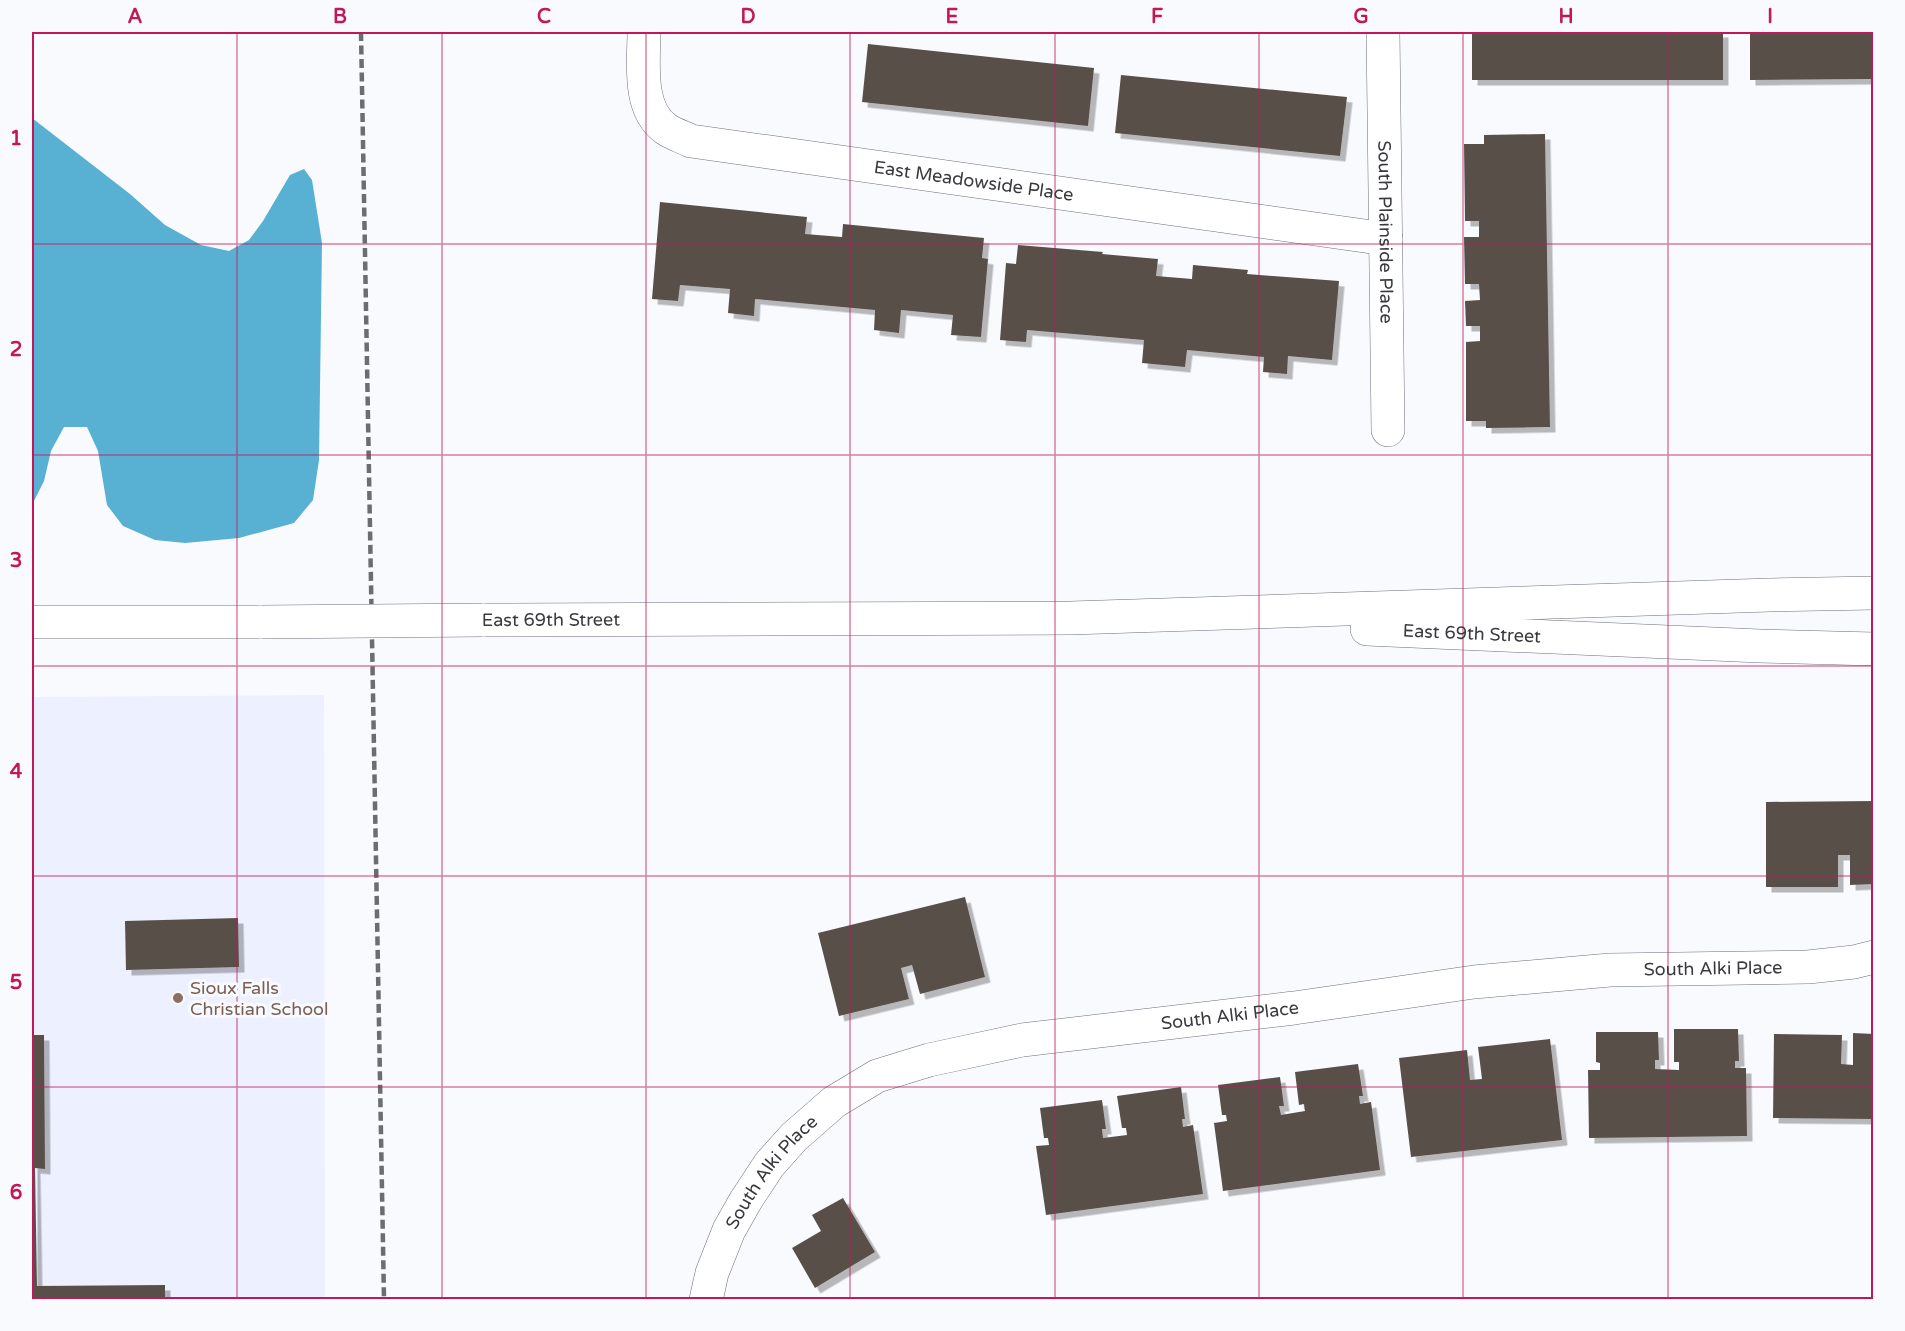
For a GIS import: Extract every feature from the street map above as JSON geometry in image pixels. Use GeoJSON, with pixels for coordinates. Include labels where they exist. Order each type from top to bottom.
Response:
{"type":"FeatureCollection","features":[{"type":"Feature","properties":{"kind":"main road","name":"East Meadowside Place"},"geometry":{"type":"LineString","coordinates":[[644,32],[645,85],[650,110],[664,128],[691,141],[1386,239]]}},
{"type":"Feature","properties":{"kind":"main road","name":"South Plainside Place"},"geometry":{"type":"LineString","coordinates":[[1383,32],[1388,430]]}},
{"type":"Feature","properties":{"kind":"main road","name":"East 69th Street"},"geometry":{"type":"LineString","coordinates":[[32,622],[1071,618],[1874,593]]}},
{"type":"Feature","properties":{"kind":"main road","name":"East 69th Street"},"geometry":{"type":"LineString","coordinates":[[1071,618],[1874,649]]}},
{"type":"Feature","properties":{"kind":"main road","name":"South Alki Place"},"geometry":{"type":"LineString","coordinates":[[706,1299],[712,1274],[735,1220],[769,1165],[794,1137],[834,1102],[877,1076],[929,1060],[1022,1040],[1294,1008],[1474,982],[1610,970],[1808,967],[1854,962],[1874,957]]}},
{"type":"Feature","properties":{"kind":"shaded area","name":"Sioux Falls Christian School"},"geometry":{"type":"Polygon","coordinates":[[[324,695],[325,1299],[32,1299],[32,697],[324,695]]]}},
{"type":"Feature","properties":{"kind":"water"},"geometry":{"type":"Polygon","coordinates":[[[32,118],[130,194],[165,225],[201,245],[229,251],[249,240],[290,175],[304,169],[312,180],[322,243],[319,460],[313,500],[294,523],[239,538],[185,543],[155,540],[123,526],[107,505],[98,451],[87,427],[64,427],[51,451],[44,481],[32,505],[32,118]]]}},
{"type":"Feature","properties":{"kind":"building"},"geometry":{"type":"Polygon","coordinates":[[[1472,32],[1723,32],[1723,80],[1472,80],[1472,32]]]}},
{"type":"Feature","properties":{"kind":"building"},"geometry":{"type":"Polygon","coordinates":[[[1750,32],[1874,32],[1874,79],[1750,80],[1750,32]]]}},
{"type":"Feature","properties":{"kind":"building"},"geometry":{"type":"Polygon","coordinates":[[[868,44],[1094,68],[1088,126],[862,102],[868,44]]]}},
{"type":"Feature","properties":{"kind":"building"},"geometry":{"type":"Polygon","coordinates":[[[1121,75],[1347,97],[1340,156],[1115,133],[1121,75]]]}},
{"type":"Feature","properties":{"kind":"building"},"geometry":{"type":"Polygon","coordinates":[[[1545,134],[1550,427],[1486,428],[1486,421],[1466,421],[1466,342],[1480,341],[1480,326],[1466,326],[1465,301],[1480,300],[1479,284],[1465,284],[1464,237],[1479,237],[1479,221],[1465,221],[1464,144],[1484,144],[1484,135],[1545,134]]]}},
{"type":"Feature","properties":{"kind":"building"},"geometry":{"type":"Polygon","coordinates":[[[660,202],[807,217],[805,234],[842,237],[843,224],[984,238],[982,258],[988,259],[981,337],[951,335],[953,315],[901,310],[899,333],[874,330],[875,310],[755,299],[754,316],[728,313],[730,289],[680,285],[678,301],[652,299],[660,202]]]}},
{"type":"Feature","properties":{"kind":"building"},"geometry":{"type":"Polygon","coordinates":[[[1018,245],[1158,259],[1156,276],[1192,279],[1193,265],[1248,270],[1247,274],[1339,281],[1332,360],[1288,356],[1287,374],[1263,372],[1264,357],[1187,350],[1185,367],[1142,363],[1144,340],[1027,330],[1026,342],[1000,340],[1006,263],[1016,264],[1018,245]]]}},
{"type":"Feature","properties":{"kind":"building"},"geometry":{"type":"Polygon","coordinates":[[[1874,801],[1874,884],[1850,885],[1850,855],[1838,855],[1838,887],[1766,887],[1766,802],[1874,801]]]}},
{"type":"Feature","properties":{"kind":"building"},"geometry":{"type":"Polygon","coordinates":[[[965,897],[985,977],[920,994],[912,965],[901,968],[909,999],[839,1016],[818,933],[965,897]]]}},
{"type":"Feature","properties":{"kind":"building"},"geometry":{"type":"Polygon","coordinates":[[[238,918],[239,967],[126,970],[125,921],[238,918]]]}},
{"type":"Feature","properties":{"kind":"building"},"geometry":{"type":"Polygon","coordinates":[[[1674,1029],[1738,1029],[1739,1061],[1735,1061],[1735,1068],[1746,1068],[1747,1136],[1589,1138],[1588,1070],[1600,1070],[1600,1063],[1596,1062],[1596,1032],[1658,1032],[1659,1060],[1655,1060],[1655,1069],[1679,1070],[1679,1062],[1674,1062],[1674,1029]]]}},
{"type":"Feature","properties":{"kind":"building"},"geometry":{"type":"Polygon","coordinates":[[[1853,1033],[1874,1034],[1874,1119],[1773,1118],[1774,1034],[1842,1035],[1841,1064],[1853,1065],[1853,1033]]]}},
{"type":"Feature","properties":{"kind":"building"},"geometry":{"type":"Polygon","coordinates":[[[32,1035],[44,1035],[45,1169],[35,1168],[37,1286],[165,1285],[165,1300],[32,1300],[32,1035]]]}},
{"type":"Feature","properties":{"kind":"building"},"geometry":{"type":"Polygon","coordinates":[[[1550,1039],[1562,1140],[1411,1157],[1399,1058],[1467,1050],[1470,1080],[1482,1079],[1478,1047],[1550,1039]]]}},
{"type":"Feature","properties":{"kind":"building"},"geometry":{"type":"Polygon","coordinates":[[[1358,1064],[1363,1096],[1359,1096],[1360,1104],[1371,1102],[1380,1170],[1223,1191],[1214,1123],[1227,1121],[1226,1115],[1222,1115],[1218,1085],[1280,1077],[1284,1106],[1279,1106],[1281,1115],[1305,1111],[1304,1104],[1299,1105],[1295,1072],[1358,1064]]]}},
{"type":"Feature","properties":{"kind":"building"},"geometry":{"type":"Polygon","coordinates":[[[1181,1087],[1185,1119],[1182,1119],[1183,1127],[1193,1125],[1203,1194],[1046,1215],[1036,1146],[1049,1145],[1048,1138],[1044,1138],[1040,1108],[1102,1100],[1106,1129],[1102,1129],[1103,1138],[1127,1135],[1126,1128],[1122,1128],[1117,1096],[1181,1087]]]}},
{"type":"Feature","properties":{"kind":"building"},"geometry":{"type":"Polygon","coordinates":[[[843,1198],[875,1252],[815,1288],[792,1248],[821,1231],[812,1215],[843,1198]]]}},
{"type":"Feature","properties":{"kind":"railway"},"geometry":{"type":"LineString","coordinates":[[361,32],[384,1300]]}},
{"type":"Feature","properties":{"kind":"place","name":"Sioux Falls Christian School"},"geometry":{"type":"Point","coordinates":[178,998]}}]}
